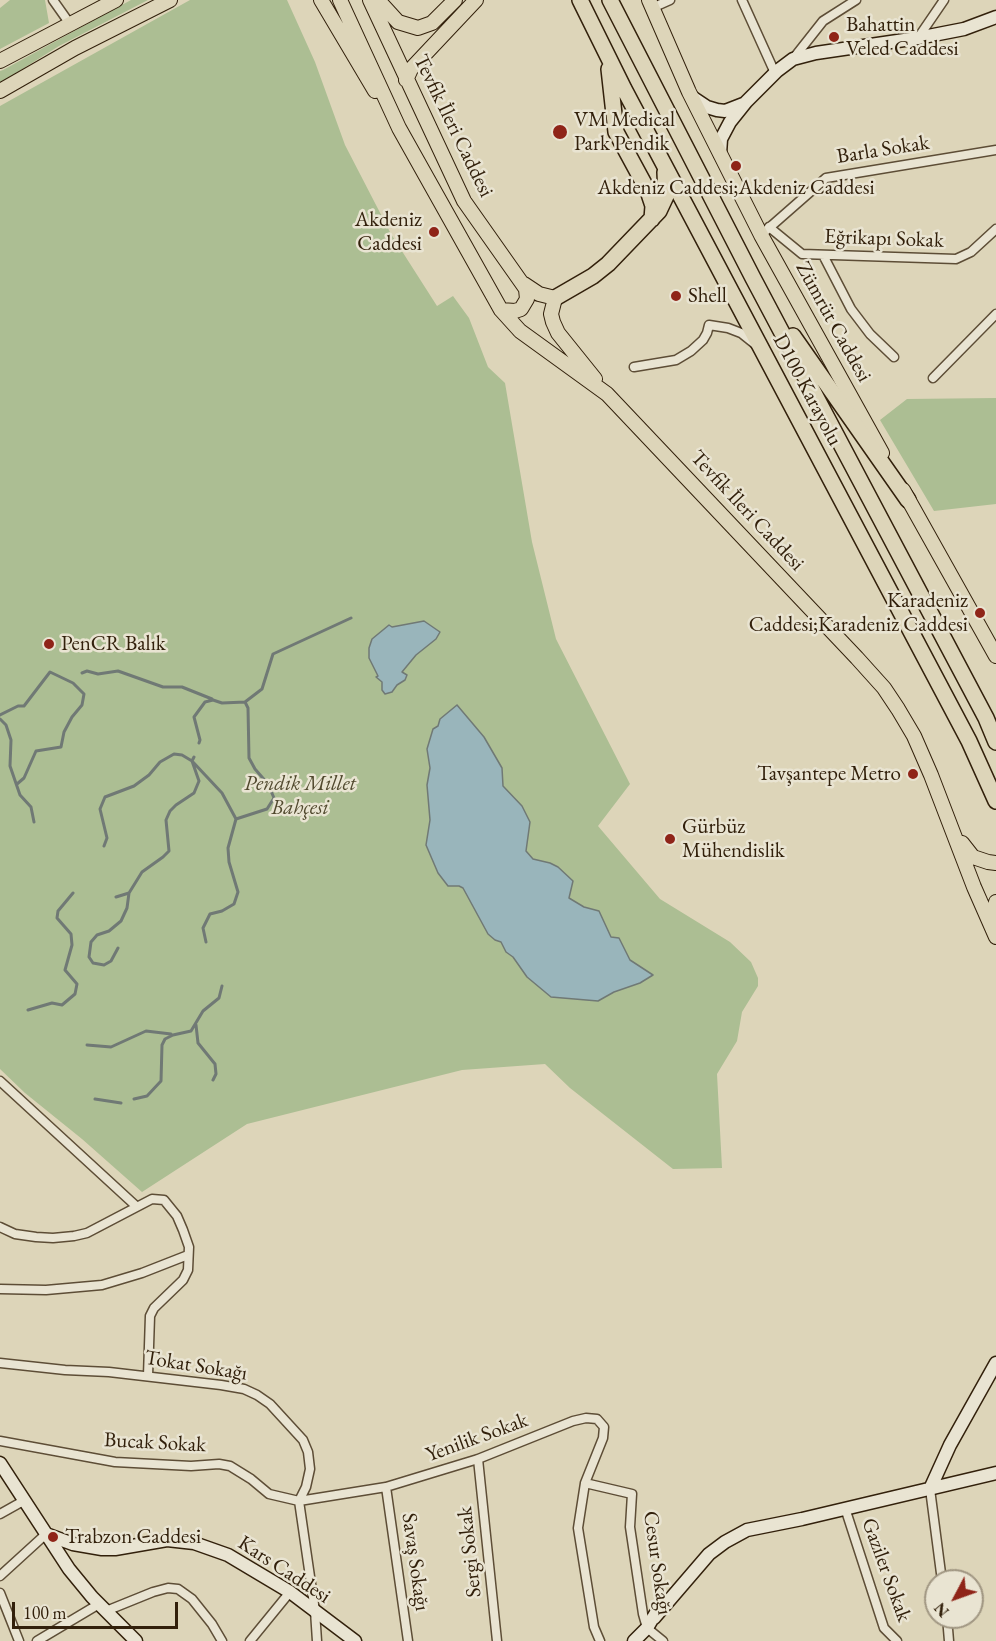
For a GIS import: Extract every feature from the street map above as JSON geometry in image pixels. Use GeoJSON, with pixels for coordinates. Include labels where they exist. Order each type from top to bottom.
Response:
{"type":"FeatureCollection","features":[{"type":"Feature","properties":{"kind":"highway","name":"D100 Karayolu"},"geometry":{"type":"LineString","coordinates":[[580,0],[665,166],[969,741],[996,801]]}},
{"type":"Feature","properties":{"kind":"highway","name":"D100 Karayolu"},"geometry":{"type":"LineString","coordinates":[[610,0],[753,278],[986,718],[996,742]]}},
{"type":"Feature","properties":{"kind":"highway"},"geometry":{"type":"LineString","coordinates":[[608,57],[616,132],[648,191],[653,206],[652,219]]}},
{"type":"Feature","properties":{"kind":"highway"},"geometry":{"type":"LineString","coordinates":[[555,298],[593,276],[659,211],[666,196],[665,166]]}},
{"type":"Feature","properties":{"kind":"highway"},"geometry":{"type":"LineString","coordinates":[[753,278],[908,500]]}},
{"type":"Feature","properties":{"kind":"main road"},"geometry":{"type":"LineString","coordinates":[[0,61],[116,0]]}},
{"type":"Feature","properties":{"kind":"main road"},"geometry":{"type":"LineString","coordinates":[[0,91],[75,48],[171,0]]}},
{"type":"Feature","properties":{"kind":"main road"},"geometry":{"type":"LineString","coordinates":[[321,0],[348,48],[399,128]]}},
{"type":"Feature","properties":{"kind":"main road","name":"Tevfik İleri Caddesi"},"geometry":{"type":"LineString","coordinates":[[340,0],[399,128],[501,310],[520,331],[608,394],[884,688],[914,736],[996,937]]}},
{"type":"Feature","properties":{"kind":"main road","name":"Tevfik İleri Caddesi"},"geometry":{"type":"LineString","coordinates":[[370,0],[467,207],[521,282]]}},
{"type":"Feature","properties":{"kind":"main road"},"geometry":{"type":"LineString","coordinates":[[378,0],[398,22],[418,28],[432,23],[455,0]]}},
{"type":"Feature","properties":{"kind":"main road"},"geometry":{"type":"LineString","coordinates":[[406,80],[411,69],[476,0]]}},
{"type":"Feature","properties":{"kind":"main road","name":"Zümrüt Caddesi"},"geometry":{"type":"LineString","coordinates":[[651,4],[692,98],[720,154],[765,231],[908,500],[996,656]]}},
{"type":"Feature","properties":{"kind":"main road"},"geometry":{"type":"LineString","coordinates":[[521,282],[539,294],[555,298],[551,314],[558,333],[608,394]]}},
{"type":"Feature","properties":{"kind":"main road"},"geometry":{"type":"LineString","coordinates":[[501,310],[515,311],[521,309],[525,304],[528,294],[521,282]]}},
{"type":"Feature","properties":{"kind":"main road"},"geometry":{"type":"LineString","coordinates":[[955,834],[974,856],[996,863]]}},
{"type":"Feature","properties":{"kind":"main road"},"geometry":{"type":"LineString","coordinates":[[996,902],[994,911],[996,928]]}},
{"type":"Feature","properties":{"kind":"street"},"geometry":{"type":"LineString","coordinates":[[53,0],[70,24]]}},
{"type":"Feature","properties":{"kind":"street"},"geometry":{"type":"LineString","coordinates":[[651,4],[670,0]]}},
{"type":"Feature","properties":{"kind":"street"},"geometry":{"type":"LineString","coordinates":[[742,0],[775,73]]}},
{"type":"Feature","properties":{"kind":"street"},"geometry":{"type":"LineString","coordinates":[[720,154],[724,131],[746,102],[775,73],[793,59],[823,21],[856,0]]}},
{"type":"Feature","properties":{"kind":"street"},"geometry":{"type":"LineString","coordinates":[[918,38],[944,0]]}},
{"type":"Feature","properties":{"kind":"street"},"geometry":{"type":"LineString","coordinates":[[793,59],[816,53],[964,29],[996,16]]}},
{"type":"Feature","properties":{"kind":"street"},"geometry":{"type":"LineString","coordinates":[[692,98],[707,107],[725,111],[746,102]]}},
{"type":"Feature","properties":{"kind":"street","name":"Barla Sokak"},"geometry":{"type":"LineString","coordinates":[[765,231],[826,178],[996,150]]}},
{"type":"Feature","properties":{"kind":"street","name":"Eğrikapı Sokak"},"geometry":{"type":"LineString","coordinates":[[765,231],[802,254],[956,259],[971,252],[996,229]]}},
{"type":"Feature","properties":{"kind":"street"},"geometry":{"type":"LineString","coordinates":[[823,255],[851,309],[870,334],[894,357]]}},
{"type":"Feature","properties":{"kind":"street"},"geometry":{"type":"LineString","coordinates":[[933,378],[996,314]]}},
{"type":"Feature","properties":{"kind":"street"},"geometry":{"type":"LineString","coordinates":[[634,368],[676,360],[703,340],[709,325],[741,333],[762,349]]}},
{"type":"Feature","properties":{"kind":"street"},"geometry":{"type":"LineString","coordinates":[[0,1081],[136,1206]]}},
{"type":"Feature","properties":{"kind":"street"},"geometry":{"type":"LineString","coordinates":[[0,1227],[15,1234],[36,1237],[74,1236],[87,1233],[152,1199],[164,1200],[177,1216],[189,1247],[188,1270],[183,1280],[154,1308],[150,1316],[148,1376]]}},
{"type":"Feature","properties":{"kind":"street"},"geometry":{"type":"LineString","coordinates":[[0,1288],[46,1290],[102,1285],[142,1273],[188,1255]]}},
{"type":"Feature","properties":{"kind":"street","name":"Tokat Sokağı"},"geometry":{"type":"LineString","coordinates":[[0,1363],[148,1376],[244,1389],[270,1404],[303,1440],[308,1452],[310,1469],[306,1487],[299,1501]]}},
{"type":"Feature","properties":{"kind":"street"},"geometry":{"type":"LineString","coordinates":[[940,1569],[930,1489],[950,1445],[996,1363]]}},
{"type":"Feature","properties":{"kind":"street"},"geometry":{"type":"LineString","coordinates":[[942,1464],[956,1446],[996,1376]]}},
{"type":"Feature","properties":{"kind":"street","name":"Yenilik Sokak"},"geometry":{"type":"LineString","coordinates":[[299,1501],[386,1487],[478,1458],[573,1421],[586,1418],[597,1419],[604,1427],[603,1438],[585,1483]]}},
{"type":"Feature","properties":{"kind":"street","name":"Bucak Sokak"},"geometry":{"type":"LineString","coordinates":[[0,1441],[115,1462],[230,1466],[269,1494],[299,1501]]}},
{"type":"Feature","properties":{"kind":"street","name":"Sergi Sokak"},"geometry":{"type":"LineString","coordinates":[[478,1458],[497,1641]]}},
{"type":"Feature","properties":{"kind":"street"},"geometry":{"type":"LineString","coordinates":[[0,1463],[69,1569],[131,1639]]}},
{"type":"Feature","properties":{"kind":"street"},"geometry":{"type":"LineString","coordinates":[[634,1641],[651,1623],[659,1606],[694,1560],[720,1538],[742,1526],[761,1520],[800,1514],[818,1515],[996,1473]]}},
{"type":"Feature","properties":{"kind":"street"},"geometry":{"type":"LineString","coordinates":[[585,1483],[578,1528],[594,1627],[600,1641]]}},
{"type":"Feature","properties":{"kind":"street","name":"Cesur Sokağı"},"geometry":{"type":"LineString","coordinates":[[585,1483],[632,1494],[631,1534],[643,1614],[663,1641]]}},
{"type":"Feature","properties":{"kind":"street","name":"Savaş Sokağı"},"geometry":{"type":"LineString","coordinates":[[386,1487],[408,1641]]}},
{"type":"Feature","properties":{"kind":"street"},"geometry":{"type":"LineString","coordinates":[[0,1514],[25,1500]]}},
{"type":"Feature","properties":{"kind":"street"},"geometry":{"type":"LineString","coordinates":[[299,1501],[315,1611],[316,1641]]}},
{"type":"Feature","properties":{"kind":"street","name":"Gaziler Sokak"},"geometry":{"type":"LineString","coordinates":[[845,1508],[884,1628],[897,1641]]}},
{"type":"Feature","properties":{"kind":"street"},"geometry":{"type":"LineString","coordinates":[[0,1576],[46,1534]]}},
{"type":"Feature","properties":{"kind":"street","name":"Kars Caddesi"},"geometry":{"type":"LineString","coordinates":[[46,1534],[73,1544],[102,1549],[167,1540],[194,1543],[228,1555],[290,1592],[355,1641]]}},
{"type":"Feature","properties":{"kind":"street"},"geometry":{"type":"LineString","coordinates":[[37,1641],[102,1607],[168,1588],[178,1589],[192,1599],[222,1641]]}},
{"type":"Feature","properties":{"kind":"street"},"geometry":{"type":"LineString","coordinates":[[250,1641],[290,1592]]}},
{"type":"Feature","properties":{"kind":"street"},"geometry":{"type":"LineString","coordinates":[[0,1593],[20,1641]]}},
{"type":"Feature","properties":{"kind":"green space"},"geometry":{"type":"Polygon","coordinates":[[[10,0],[45,0],[49,23],[0,49],[0,8],[10,0]]]}},
{"type":"Feature","properties":{"kind":"green space"},"geometry":{"type":"Polygon","coordinates":[[[131,0],[148,0],[59,46],[0,83],[0,71],[131,0]]]}},
{"type":"Feature","properties":{"kind":"green space","name":"Pendik Millet Bahçesi"},"geometry":{"type":"Polygon","coordinates":[[[190,0],[287,0],[315,62],[345,145],[391,234],[437,306],[453,296],[469,318],[488,367],[505,383],[532,542],[556,639],[630,784],[598,826],[660,899],[730,942],[751,962],[758,978],[758,986],[742,1012],[737,1041],[717,1074],[722,1168],[673,1169],[570,1088],[545,1064],[462,1070],[247,1124],[142,1192],[0,1069],[0,106],[190,0]]]}},
{"type":"Feature","properties":{"kind":"green space"},"geometry":{"type":"Polygon","coordinates":[[[996,398],[996,504],[934,511],[880,420],[907,399],[996,398]]]}},
{"type":"Feature","properties":{"kind":"water"},"geometry":{"type":"Polygon","coordinates":[[[424,621],[440,632],[436,639],[416,655],[402,672],[407,675],[405,680],[392,692],[385,694],[382,690],[382,682],[376,677],[378,676],[369,658],[372,639],[389,625],[392,627],[424,621]]]}},
{"type":"Feature","properties":{"kind":"water"},"geometry":{"type":"Polygon","coordinates":[[[457,705],[484,737],[502,768],[503,786],[522,806],[530,822],[526,851],[533,859],[558,867],[573,881],[569,898],[584,907],[599,911],[611,937],[619,938],[630,960],[653,975],[598,1001],[551,997],[527,977],[513,957],[506,952],[501,942],[488,934],[463,888],[448,886],[438,873],[426,845],[430,820],[427,785],[430,768],[427,749],[433,729],[438,726],[440,719],[457,705]]]}},
{"type":"Feature","properties":{"kind":"waterway"},"geometry":{"type":"LineString","coordinates":[[199,743],[194,717],[205,702],[213,700],[222,703],[245,702],[262,689],[273,654],[351,618]]}},
{"type":"Feature","properties":{"kind":"waterway"},"geometry":{"type":"LineString","coordinates":[[82,673],[87,671],[98,674],[118,671],[163,687],[182,687],[212,699]]}},
{"type":"Feature","properties":{"kind":"waterway"},"geometry":{"type":"LineString","coordinates":[[0,715],[18,706],[24,706],[50,672],[73,683],[84,694],[82,705],[64,732],[61,747],[36,751],[24,778],[17,784]]}},
{"type":"Feature","properties":{"kind":"waterway"},"geometry":{"type":"LineString","coordinates":[[236,819],[267,809],[274,798],[268,784],[249,758],[248,708],[245,702]]}},
{"type":"Feature","properties":{"kind":"waterway"},"geometry":{"type":"LineString","coordinates":[[0,719],[6,725],[11,740],[10,766],[20,795],[31,807],[34,822]]}},
{"type":"Feature","properties":{"kind":"waterway"},"geometry":{"type":"LineString","coordinates":[[104,846],[107,838],[100,809],[105,797],[134,786],[149,775],[160,762],[174,754],[182,755],[192,761],[222,793],[236,819],[228,848],[229,862],[238,892],[234,904],[222,911],[210,914],[203,928],[206,942]]}},
{"type":"Feature","properties":{"kind":"waterway"},"geometry":{"type":"LineString","coordinates":[[118,948],[111,961],[104,965],[93,963],[89,957],[91,942],[97,935],[109,931],[121,921],[127,908],[129,893],[142,872],[169,851],[166,820],[176,805],[194,793],[199,781],[192,761],[194,757]]}},
{"type":"Feature","properties":{"kind":"waterway"},"geometry":{"type":"LineString","coordinates":[[28,1010],[52,1003],[62,1005],[75,994],[77,984],[65,970],[72,945],[71,934],[57,918],[58,911],[73,893]]}},
{"type":"Feature","properties":{"kind":"waterway"},"geometry":{"type":"LineString","coordinates":[[116,897],[129,893]]}},
{"type":"Feature","properties":{"kind":"waterway"},"geometry":{"type":"LineString","coordinates":[[134,1099],[147,1096],[161,1081],[162,1045],[165,1039],[191,1031],[203,1011],[219,998],[222,986]]}},
{"type":"Feature","properties":{"kind":"waterway"},"geometry":{"type":"LineString","coordinates":[[196,1025],[198,1043],[215,1064],[216,1074],[213,1080]]}},
{"type":"Feature","properties":{"kind":"waterway"},"geometry":{"type":"LineString","coordinates":[[87,1045],[111,1047],[146,1031],[171,1034]]}},
{"type":"Feature","properties":{"kind":"waterway"},"geometry":{"type":"LineString","coordinates":[[95,1099],[121,1103]]}},
{"type":"Feature","properties":{"kind":"place","name":"Bahattin Veled Caddesi"},"geometry":{"type":"Point","coordinates":[834,37]}},
{"type":"Feature","properties":{"kind":"place","name":"VM Medical Park Pendik"},"geometry":{"type":"Point","coordinates":[560,132]}},
{"type":"Feature","properties":{"kind":"place","name":"Akdeniz Caddesi;Akdeni̇z Caddesi̇"},"geometry":{"type":"Point","coordinates":[736,166]}},
{"type":"Feature","properties":{"kind":"place","name":"Akdeni̇z Caddesi̇"},"geometry":{"type":"Point","coordinates":[434,232]}},
{"type":"Feature","properties":{"kind":"place","name":"Shell"},"geometry":{"type":"Point","coordinates":[676,296]}},
{"type":"Feature","properties":{"kind":"place","name":"Karadeniz Caddesi;Karadeni̇z Caddesi̇"},"geometry":{"type":"Point","coordinates":[980,613]}},
{"type":"Feature","properties":{"kind":"place","name":"PenCR Balık"},"geometry":{"type":"Point","coordinates":[49,644]}},
{"type":"Feature","properties":{"kind":"place","name":"Tavşantepe Metro"},"geometry":{"type":"Point","coordinates":[913,774]}},
{"type":"Feature","properties":{"kind":"place","name":"Gürbüz Mühendislik"},"geometry":{"type":"Point","coordinates":[670,839]}},
{"type":"Feature","properties":{"kind":"place","name":"Trabzon Caddesi̇"},"geometry":{"type":"Point","coordinates":[53,1537]}}]}
